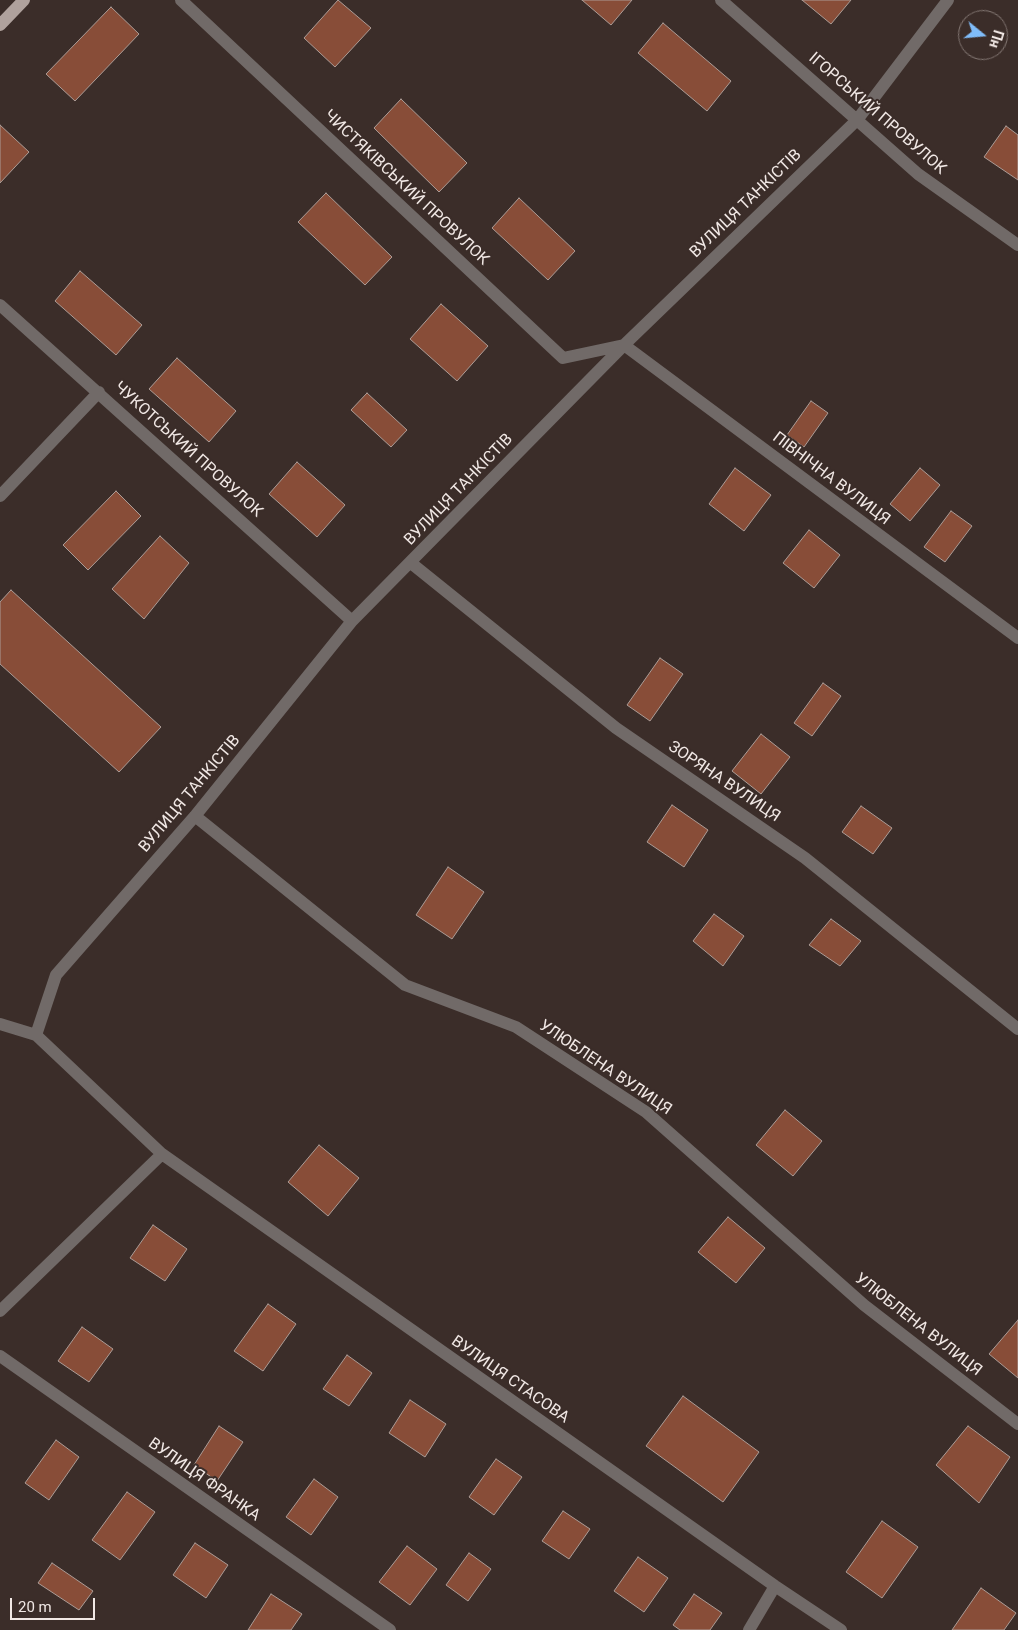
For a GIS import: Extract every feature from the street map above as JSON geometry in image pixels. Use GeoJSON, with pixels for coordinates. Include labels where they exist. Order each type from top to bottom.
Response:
{"type":"FeatureCollection","features":[{"type":"Feature","properties":{"kind":"main road"},"geometry":{"type":"LineString","coordinates":[[0,25],[24,0]]}},
{"type":"Feature","properties":{"kind":"street","name":"ЧИСТЯКІВСЬКИЙ ПРОВУЛОК"},"geometry":{"type":"LineString","coordinates":[[181,0],[562,358],[624,345]]}},
{"type":"Feature","properties":{"kind":"street","name":"ІГОРСЬКИЙ ПРОВУЛОК"},"geometry":{"type":"LineString","coordinates":[[720,0],[918,174],[1018,245]]}},
{"type":"Feature","properties":{"kind":"street","name":"ВУЛИЦЯ ТАНКІСТІВ"},"geometry":{"type":"LineString","coordinates":[[36,1035],[56,975],[195,816],[352,621],[624,345],[857,120],[948,0]]}},
{"type":"Feature","properties":{"kind":"street","name":"ЧУКОТСЬКИЙ ПРОВУЛОК"},"geometry":{"type":"LineString","coordinates":[[0,305],[352,621]]}},
{"type":"Feature","properties":{"kind":"street","name":"ПІВНІЧНА ВУЛИЦЯ"},"geometry":{"type":"LineString","coordinates":[[624,345],[1018,638]]}},
{"type":"Feature","properties":{"kind":"street"},"geometry":{"type":"LineString","coordinates":[[0,496],[99,392]]}},
{"type":"Feature","properties":{"kind":"street","name":"ЗОРЯНА ВУЛИЦЯ"},"geometry":{"type":"LineString","coordinates":[[411,563],[616,728],[805,858],[1018,1029]]}},
{"type":"Feature","properties":{"kind":"street","name":"УЛЮБЛЕНА ВУЛИЦЯ"},"geometry":{"type":"LineString","coordinates":[[195,816],[405,985],[516,1027],[646,1112],[864,1305],[1018,1424]]}},
{"type":"Feature","properties":{"kind":"street"},"geometry":{"type":"LineString","coordinates":[[0,1024],[36,1035]]}},
{"type":"Feature","properties":{"kind":"street","name":"ВУЛИЦЯ СТАСОВА"},"geometry":{"type":"LineString","coordinates":[[36,1035],[162,1154],[775,1586],[841,1630]]}},
{"type":"Feature","properties":{"kind":"street"},"geometry":{"type":"LineString","coordinates":[[0,1311],[162,1154]]}},
{"type":"Feature","properties":{"kind":"street","name":"ВУЛИЦЯ ФРАНКА"},"geometry":{"type":"LineString","coordinates":[[0,1356],[390,1630]]}},
{"type":"Feature","properties":{"kind":"street"},"geometry":{"type":"LineString","coordinates":[[749,1630],[775,1586]]}},
{"type":"Feature","properties":{"kind":"building"},"geometry":{"type":"Polygon","coordinates":[[[338,0],[371,28],[335,67],[304,38],[338,0]]]}},
{"type":"Feature","properties":{"kind":"building"},"geometry":{"type":"Polygon","coordinates":[[[582,0],[632,0],[611,25],[582,0]]]}},
{"type":"Feature","properties":{"kind":"building"},"geometry":{"type":"Polygon","coordinates":[[[802,0],[851,0],[831,24],[802,0]]]}},
{"type":"Feature","properties":{"kind":"building"},"geometry":{"type":"Polygon","coordinates":[[[111,7],[139,34],[75,101],[46,74],[111,7]]]}},
{"type":"Feature","properties":{"kind":"building"},"geometry":{"type":"Polygon","coordinates":[[[663,23],[731,81],[707,111],[638,53],[663,23]]]}},
{"type":"Feature","properties":{"kind":"building"},"geometry":{"type":"Polygon","coordinates":[[[401,99],[467,163],[439,192],[374,128],[401,99]]]}},
{"type":"Feature","properties":{"kind":"building"},"geometry":{"type":"Polygon","coordinates":[[[0,125],[29,152],[0,183],[0,125]]]}},
{"type":"Feature","properties":{"kind":"building"},"geometry":{"type":"Polygon","coordinates":[[[1006,126],[1018,135],[1018,180],[984,157],[1006,126]]]}},
{"type":"Feature","properties":{"kind":"building"},"geometry":{"type":"Polygon","coordinates":[[[326,193],[392,257],[365,285],[298,222],[326,193]]]}},
{"type":"Feature","properties":{"kind":"building"},"geometry":{"type":"Polygon","coordinates":[[[519,198],[575,251],[548,280],[492,228],[519,198]]]}},
{"type":"Feature","properties":{"kind":"building"},"geometry":{"type":"Polygon","coordinates":[[[80,271],[142,325],[116,355],[55,301],[80,271]]]}},
{"type":"Feature","properties":{"kind":"building"},"geometry":{"type":"Polygon","coordinates":[[[441,304],[488,346],[457,381],[410,339],[441,304]]]}},
{"type":"Feature","properties":{"kind":"building"},"geometry":{"type":"Polygon","coordinates":[[[177,358],[236,411],[209,442],[149,389],[177,358]]]}},
{"type":"Feature","properties":{"kind":"building"},"geometry":{"type":"Polygon","coordinates":[[[367,393],[407,430],[391,447],[351,410],[367,393]]]}},
{"type":"Feature","properties":{"kind":"building"},"geometry":{"type":"Polygon","coordinates":[[[811,401],[828,413],[804,447],[787,435],[811,401]]]}},
{"type":"Feature","properties":{"kind":"building"},"geometry":{"type":"Polygon","coordinates":[[[297,462],[345,505],[317,537],[269,494],[297,462]]]}},
{"type":"Feature","properties":{"kind":"building"},"geometry":{"type":"Polygon","coordinates":[[[735,468],[771,495],[744,531],[709,504],[735,468]]]}},
{"type":"Feature","properties":{"kind":"building"},"geometry":{"type":"Polygon","coordinates":[[[920,468],[940,485],[910,521],[890,504],[920,468]]]}},
{"type":"Feature","properties":{"kind":"building"},"geometry":{"type":"Polygon","coordinates":[[[116,491],[141,516],[88,570],[63,545],[116,491]]]}},
{"type":"Feature","properties":{"kind":"building"},"geometry":{"type":"Polygon","coordinates":[[[951,511],[972,526],[945,562],[924,547],[951,511]]]}},
{"type":"Feature","properties":{"kind":"building"},"geometry":{"type":"Polygon","coordinates":[[[809,530],[840,555],[814,588],[783,563],[809,530]]]}},
{"type":"Feature","properties":{"kind":"building"},"geometry":{"type":"Polygon","coordinates":[[[160,536],[189,563],[144,619],[112,589],[160,536]]]}},
{"type":"Feature","properties":{"kind":"building"},"geometry":{"type":"Polygon","coordinates":[[[11,590],[161,727],[119,772],[0,664],[0,602],[11,590]]]}},
{"type":"Feature","properties":{"kind":"building"},"geometry":{"type":"Polygon","coordinates":[[[660,658],[683,674],[650,721],[627,705],[660,658]]]}},
{"type":"Feature","properties":{"kind":"building"},"geometry":{"type":"Polygon","coordinates":[[[823,683],[841,696],[812,736],[794,723],[823,683]]]}},
{"type":"Feature","properties":{"kind":"building"},"geometry":{"type":"Polygon","coordinates":[[[761,734],[790,757],[761,794],[732,771],[761,734]]]}},
{"type":"Feature","properties":{"kind":"building"},"geometry":{"type":"Polygon","coordinates":[[[672,805],[708,830],[684,867],[647,842],[672,805]]]}},
{"type":"Feature","properties":{"kind":"building"},"geometry":{"type":"Polygon","coordinates":[[[861,806],[892,828],[873,854],[842,832],[861,806]]]}},
{"type":"Feature","properties":{"kind":"building"},"geometry":{"type":"Polygon","coordinates":[[[448,867],[484,892],[452,939],[416,915],[448,867]]]}},
{"type":"Feature","properties":{"kind":"building"},"geometry":{"type":"Polygon","coordinates":[[[714,914],[744,936],[723,966],[693,941],[714,914]]]}},
{"type":"Feature","properties":{"kind":"building"},"geometry":{"type":"Polygon","coordinates":[[[831,919],[861,941],[840,966],[809,945],[831,919]]]}},
{"type":"Feature","properties":{"kind":"building"},"geometry":{"type":"Polygon","coordinates":[[[785,1110],[822,1141],[793,1176],[756,1145],[785,1110]]]}},
{"type":"Feature","properties":{"kind":"building"},"geometry":{"type":"Polygon","coordinates":[[[319,1145],[359,1178],[328,1216],[288,1182],[319,1145]]]}},
{"type":"Feature","properties":{"kind":"building"},"geometry":{"type":"Polygon","coordinates":[[[728,1217],[765,1248],[736,1283],[698,1252],[728,1217]]]}},
{"type":"Feature","properties":{"kind":"building"},"geometry":{"type":"Polygon","coordinates":[[[153,1225],[187,1249],[165,1281],[130,1258],[153,1225]]]}},
{"type":"Feature","properties":{"kind":"building"},"geometry":{"type":"Polygon","coordinates":[[[268,1304],[296,1324],[263,1371],[234,1351],[268,1304]]]}},
{"type":"Feature","properties":{"kind":"building"},"geometry":{"type":"Polygon","coordinates":[[[1018,1320],[1018,1378],[989,1354],[1018,1320]]]}},
{"type":"Feature","properties":{"kind":"building"},"geometry":{"type":"Polygon","coordinates":[[[82,1327],[113,1349],[89,1382],[58,1361],[82,1327]]]}},
{"type":"Feature","properties":{"kind":"building"},"geometry":{"type":"Polygon","coordinates":[[[347,1355],[372,1373],[349,1406],[323,1389],[347,1355]]]}},
{"type":"Feature","properties":{"kind":"building"},"geometry":{"type":"Polygon","coordinates":[[[683,1396],[759,1452],[723,1502],[646,1446],[683,1396]]]}},
{"type":"Feature","properties":{"kind":"building"},"geometry":{"type":"Polygon","coordinates":[[[410,1400],[446,1424],[425,1457],[389,1433],[410,1400]]]}},
{"type":"Feature","properties":{"kind":"building"},"geometry":{"type":"Polygon","coordinates":[[[219,1426],[243,1442],[217,1481],[194,1465],[219,1426]]]}},
{"type":"Feature","properties":{"kind":"building"},"geometry":{"type":"Polygon","coordinates":[[[968,1426],[1010,1457],[979,1503],[936,1465],[968,1426]]]}},
{"type":"Feature","properties":{"kind":"building"},"geometry":{"type":"Polygon","coordinates":[[[56,1440],[79,1457],[49,1500],[25,1483],[56,1440]]]}},
{"type":"Feature","properties":{"kind":"building"},"geometry":{"type":"Polygon","coordinates":[[[496,1459],[522,1477],[494,1515],[469,1497],[496,1459]]]}},
{"type":"Feature","properties":{"kind":"building"},"geometry":{"type":"Polygon","coordinates":[[[314,1479],[338,1497],[311,1535],[286,1517],[314,1479]]]}},
{"type":"Feature","properties":{"kind":"building"},"geometry":{"type":"Polygon","coordinates":[[[127,1492],[155,1512],[120,1560],[92,1540],[127,1492]]]}},
{"type":"Feature","properties":{"kind":"building"},"geometry":{"type":"Polygon","coordinates":[[[563,1511],[590,1529],[569,1559],[542,1541],[563,1511]]]}},
{"type":"Feature","properties":{"kind":"building"},"geometry":{"type":"Polygon","coordinates":[[[882,1521],[918,1547],[882,1598],[846,1572],[882,1521]]]}},
{"type":"Feature","properties":{"kind":"building"},"geometry":{"type":"Polygon","coordinates":[[[195,1543],[228,1565],[206,1598],[173,1575],[195,1543]]]}},
{"type":"Feature","properties":{"kind":"building"},"geometry":{"type":"Polygon","coordinates":[[[407,1546],[437,1569],[410,1605],[379,1582],[407,1546]]]}},
{"type":"Feature","properties":{"kind":"building"},"geometry":{"type":"Polygon","coordinates":[[[469,1553],[491,1569],[468,1601],[446,1585],[469,1553]]]}},
{"type":"Feature","properties":{"kind":"building"},"geometry":{"type":"Polygon","coordinates":[[[638,1557],[668,1578],[644,1612],[614,1591],[638,1557]]]}},
{"type":"Feature","properties":{"kind":"building"},"geometry":{"type":"Polygon","coordinates":[[[52,1563],[93,1591],[79,1610],[38,1583],[52,1563]]]}},
{"type":"Feature","properties":{"kind":"building"},"geometry":{"type":"Polygon","coordinates":[[[981,1588],[1016,1613],[1004,1630],[952,1630],[981,1588]]]}},
{"type":"Feature","properties":{"kind":"building"},"geometry":{"type":"Polygon","coordinates":[[[271,1594],[302,1614],[291,1630],[248,1630],[271,1594]]]}},
{"type":"Feature","properties":{"kind":"building"},"geometry":{"type":"Polygon","coordinates":[[[694,1594],[722,1613],[710,1630],[680,1630],[673,1625],[694,1594]]]}}]}
